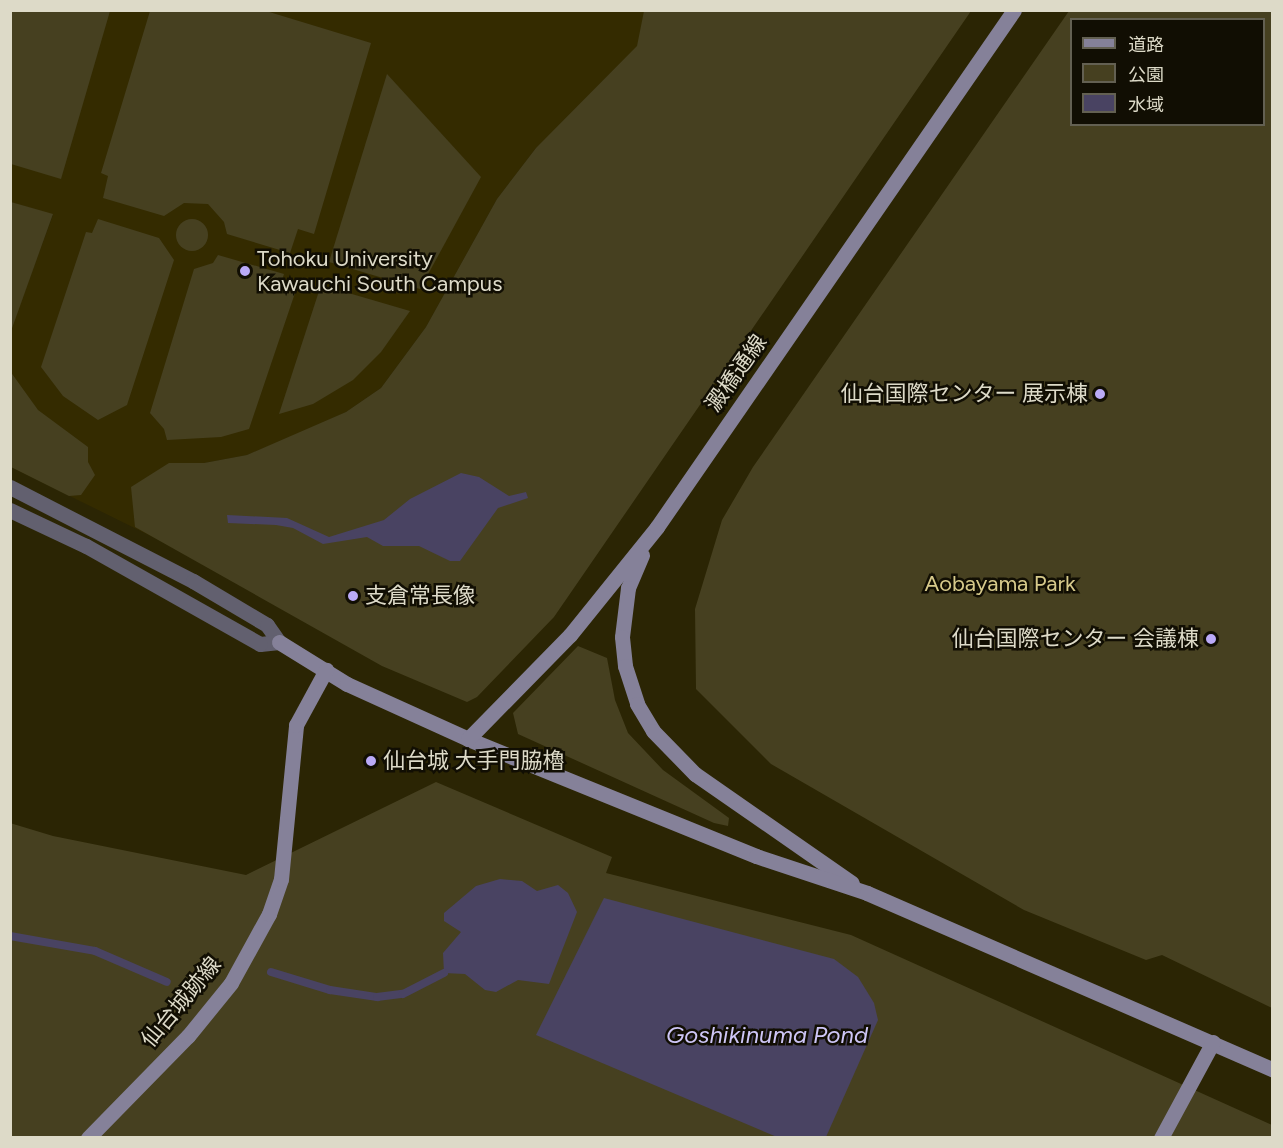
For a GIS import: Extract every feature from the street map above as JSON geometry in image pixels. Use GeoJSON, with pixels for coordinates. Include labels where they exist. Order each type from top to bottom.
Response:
{"type":"FeatureCollection","features":[{"type":"Feature","properties":{"kind":"street","name":"澱橋通線"},"geometry":{"type":"LineString","coordinates":[[468,739],[570,635],[657,526],[1014,10]]}},
{"type":"Feature","properties":{"kind":"street"},"geometry":{"type":"LineString","coordinates":[[10,487],[193,581],[267,625],[279,642],[326,670],[468,739],[756,856],[867,893],[1272,1069]]}},
{"type":"Feature","properties":{"kind":"street"},"geometry":{"type":"LineString","coordinates":[[10,510],[86,546],[260,644],[279,642]]}},
{"type":"Feature","properties":{"kind":"street"},"geometry":{"type":"LineString","coordinates":[[657,526],[636,565],[623,612],[625,666],[637,704],[675,758],[867,893]]}},
{"type":"Feature","properties":{"kind":"street","name":"仙台城跡線"},"geometry":{"type":"LineString","coordinates":[[88,1137],[194,1028],[231,983],[269,914],[281,879],[296,725],[326,670]]}},
{"type":"Feature","properties":{"kind":"street"},"geometry":{"type":"LineString","coordinates":[[1161,1137],[1213,1042]]}},
{"type":"Feature","properties":{"kind":"shaded area","name":"Tohoku University Kawauchi South Campus"},"geometry":{"type":"Polygon","coordinates":[[[11,11],[971,11],[926,74],[634,75],[536,148],[497,199],[426,327],[381,388],[346,412],[304,432],[247,455],[204,463],[173,547],[11,467],[10,331],[53,215],[11,202],[11,11]]]}},
{"type":"Feature","properties":{"kind":"green space"},"geometry":{"type":"Polygon","coordinates":[[[10,11],[110,11],[61,179],[11,164],[10,11]]]}},
{"type":"Feature","properties":{"kind":"green space"},"geometry":{"type":"Polygon","coordinates":[[[150,11],[266,11],[371,43],[314,234],[298,229],[290,253],[227,234],[224,222],[208,204],[184,203],[164,216],[103,198],[108,176],[101,173],[150,11]]]}},
{"type":"Feature","properties":{"kind":"green space"},"geometry":{"type":"Polygon","coordinates":[[[644,11],[971,11],[554,617],[477,697],[467,702],[382,666],[135,527],[131,487],[169,463],[204,463],[247,455],[346,412],[381,388],[426,327],[497,199],[536,148],[637,46],[644,11]]]}},
{"type":"Feature","properties":{"kind":"green space","name":"Aobayama Park"},"geometry":{"type":"Polygon","coordinates":[[[1069,11],[1272,11],[1272,1008],[1162,955],[1146,960],[1024,910],[771,764],[696,689],[695,609],[722,520],[753,467],[1069,11]]]}},
{"type":"Feature","properties":{"kind":"green space"},"geometry":{"type":"Polygon","coordinates":[[[387,74],[481,177],[420,289],[329,262],[387,74]]]}},
{"type":"Feature","properties":{"kind":"green space"},"geometry":{"type":"Polygon","coordinates":[[[10,202],[53,214],[11,331],[10,202]]]}},
{"type":"Feature","properties":{"kind":"green space"},"geometry":{"type":"Polygon","coordinates":[[[98,219],[159,238],[174,260],[127,405],[98,420],[63,396],[41,367],[86,232],[92,233],[98,219]]]}},
{"type":"Feature","properties":{"kind":"green space"},"geometry":{"type":"Polygon","coordinates":[[[192,219],[204,223],[208,235],[204,247],[192,251],[180,247],[176,235],[180,223],[192,219]]]}},
{"type":"Feature","properties":{"kind":"green space"},"geometry":{"type":"Polygon","coordinates":[[[218,255],[284,274],[280,286],[295,293],[249,429],[221,437],[167,440],[164,429],[150,413],[194,269],[213,263],[218,255]]]}},
{"type":"Feature","properties":{"kind":"green space"},"geometry":{"type":"Polygon","coordinates":[[[321,285],[410,311],[381,352],[353,380],[313,404],[279,414],[321,285]]]}},
{"type":"Feature","properties":{"kind":"green space"},"geometry":{"type":"Polygon","coordinates":[[[10,371],[38,410],[88,447],[88,462],[95,475],[81,495],[69,496],[11,467],[10,371]]]}},
{"type":"Feature","properties":{"kind":"green space"},"geometry":{"type":"Polygon","coordinates":[[[578,646],[607,658],[615,700],[628,733],[663,770],[729,818],[728,826],[714,823],[518,734],[513,713],[578,646]]]}},
{"type":"Feature","properties":{"kind":"green space"},"geometry":{"type":"Polygon","coordinates":[[[436,782],[612,857],[606,873],[851,935],[1272,1125],[1272,1137],[11,1137],[10,823],[53,836],[246,875],[436,782]]]}},
{"type":"Feature","properties":{"kind":"water"},"geometry":{"type":"Polygon","coordinates":[[[461,473],[479,477],[509,496],[526,492],[528,498],[498,508],[460,561],[450,561],[419,546],[383,546],[367,537],[323,544],[293,528],[228,523],[227,515],[287,518],[329,537],[384,520],[410,499],[461,473]]]}},
{"type":"Feature","properties":{"kind":"water"},"geometry":{"type":"Polygon","coordinates":[[[500,879],[522,881],[537,891],[558,885],[568,893],[577,912],[549,984],[518,980],[496,992],[485,990],[465,974],[444,973],[443,953],[461,932],[444,921],[444,913],[476,886],[500,879]]]}},
{"type":"Feature","properties":{"kind":"water","name":"Goshikinuma Pond"},"geometry":{"type":"Polygon","coordinates":[[[604,898],[834,959],[858,977],[874,1003],[878,1020],[826,1137],[777,1137],[536,1035],[604,898]]]}},
{"type":"Feature","properties":{"kind":"waterway"},"geometry":{"type":"LineString","coordinates":[[10,936],[95,951],[167,982]]}},
{"type":"Feature","properties":{"kind":"waterway"},"geometry":{"type":"LineString","coordinates":[[271,972],[330,990],[377,997],[403,994],[444,973]]}},
{"type":"Feature","properties":{"kind":"place","name":"Tohoku University Kawauchi South Campus"},"geometry":{"type":"Point","coordinates":[245,271]}},
{"type":"Feature","properties":{"kind":"place","name":"仙台国際センター 展示棟"},"geometry":{"type":"Point","coordinates":[1100,394]}},
{"type":"Feature","properties":{"kind":"place","name":"支倉常長像"},"geometry":{"type":"Point","coordinates":[353,596]}},
{"type":"Feature","properties":{"kind":"place","name":"仙台国際センター 会議棟"},"geometry":{"type":"Point","coordinates":[1211,639]}},
{"type":"Feature","properties":{"kind":"place","name":"仙台城 大手門脇櫓"},"geometry":{"type":"Point","coordinates":[371,761]}}]}
